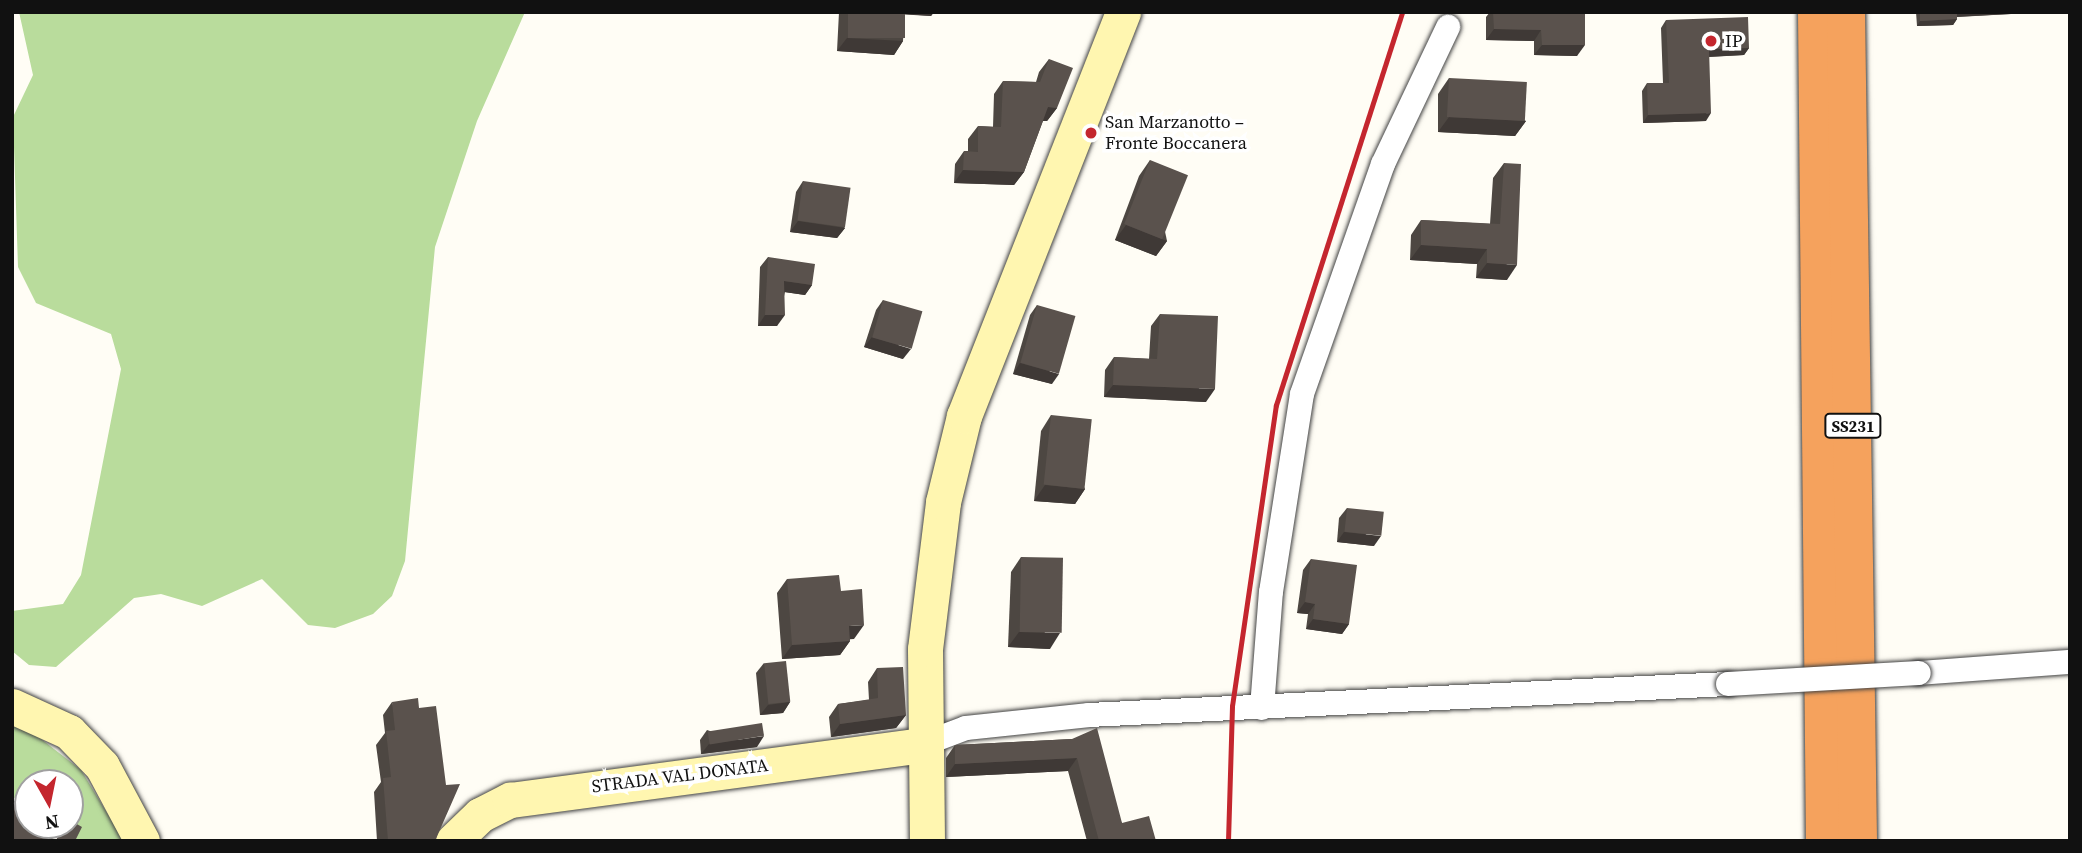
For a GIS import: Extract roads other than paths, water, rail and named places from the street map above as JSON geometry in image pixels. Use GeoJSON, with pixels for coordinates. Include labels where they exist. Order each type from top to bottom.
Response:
{"type":"FeatureCollection","features":[{"type":"Feature","properties":{"kind":"highway","name":"SS231"},"geometry":{"type":"LineString","coordinates":[[1817,12],[1825,841]]}},
{"type":"Feature","properties":{"kind":"highway","name":"SS231"},"geometry":{"type":"LineString","coordinates":[[1846,12],[1858,841]]}},
{"type":"Feature","properties":{"kind":"main road"},"geometry":{"type":"LineString","coordinates":[[927,841],[921,745],[929,585],[964,416],[1123,12]]}},
{"type":"Feature","properties":{"kind":"main road"},"geometry":{"type":"LineString","coordinates":[[12,706],[69,732],[94,758],[142,841]]}},
{"type":"Feature","properties":{"kind":"main road","name":"STRADA VAL DONATA"},"geometry":{"type":"LineString","coordinates":[[453,841],[480,815],[510,800],[921,745]]}},
{"type":"Feature","properties":{"kind":"street"},"geometry":{"type":"LineString","coordinates":[[1262,708],[1271,592],[1303,394],[1383,164],[1448,27]]}},
{"type":"Feature","properties":{"kind":"street"},"geometry":{"type":"LineString","coordinates":[[921,745],[966,728],[1089,715],[1728,684],[2070,662]]}},
{"type":"Feature","properties":{"kind":"railway"},"geometry":{"type":"LineString","coordinates":[[1228,841],[1232,706],[1276,405],[1402,12]]}},
{"type":"Feature","properties":{"kind":"place","name":"IP"},"geometry":{"type":"Point","coordinates":[1711,41]}},
{"type":"Feature","properties":{"kind":"place","name":"San Marzanotto – Fronte Boccanera"},"geometry":{"type":"Point","coordinates":[1091,133]}}]}
